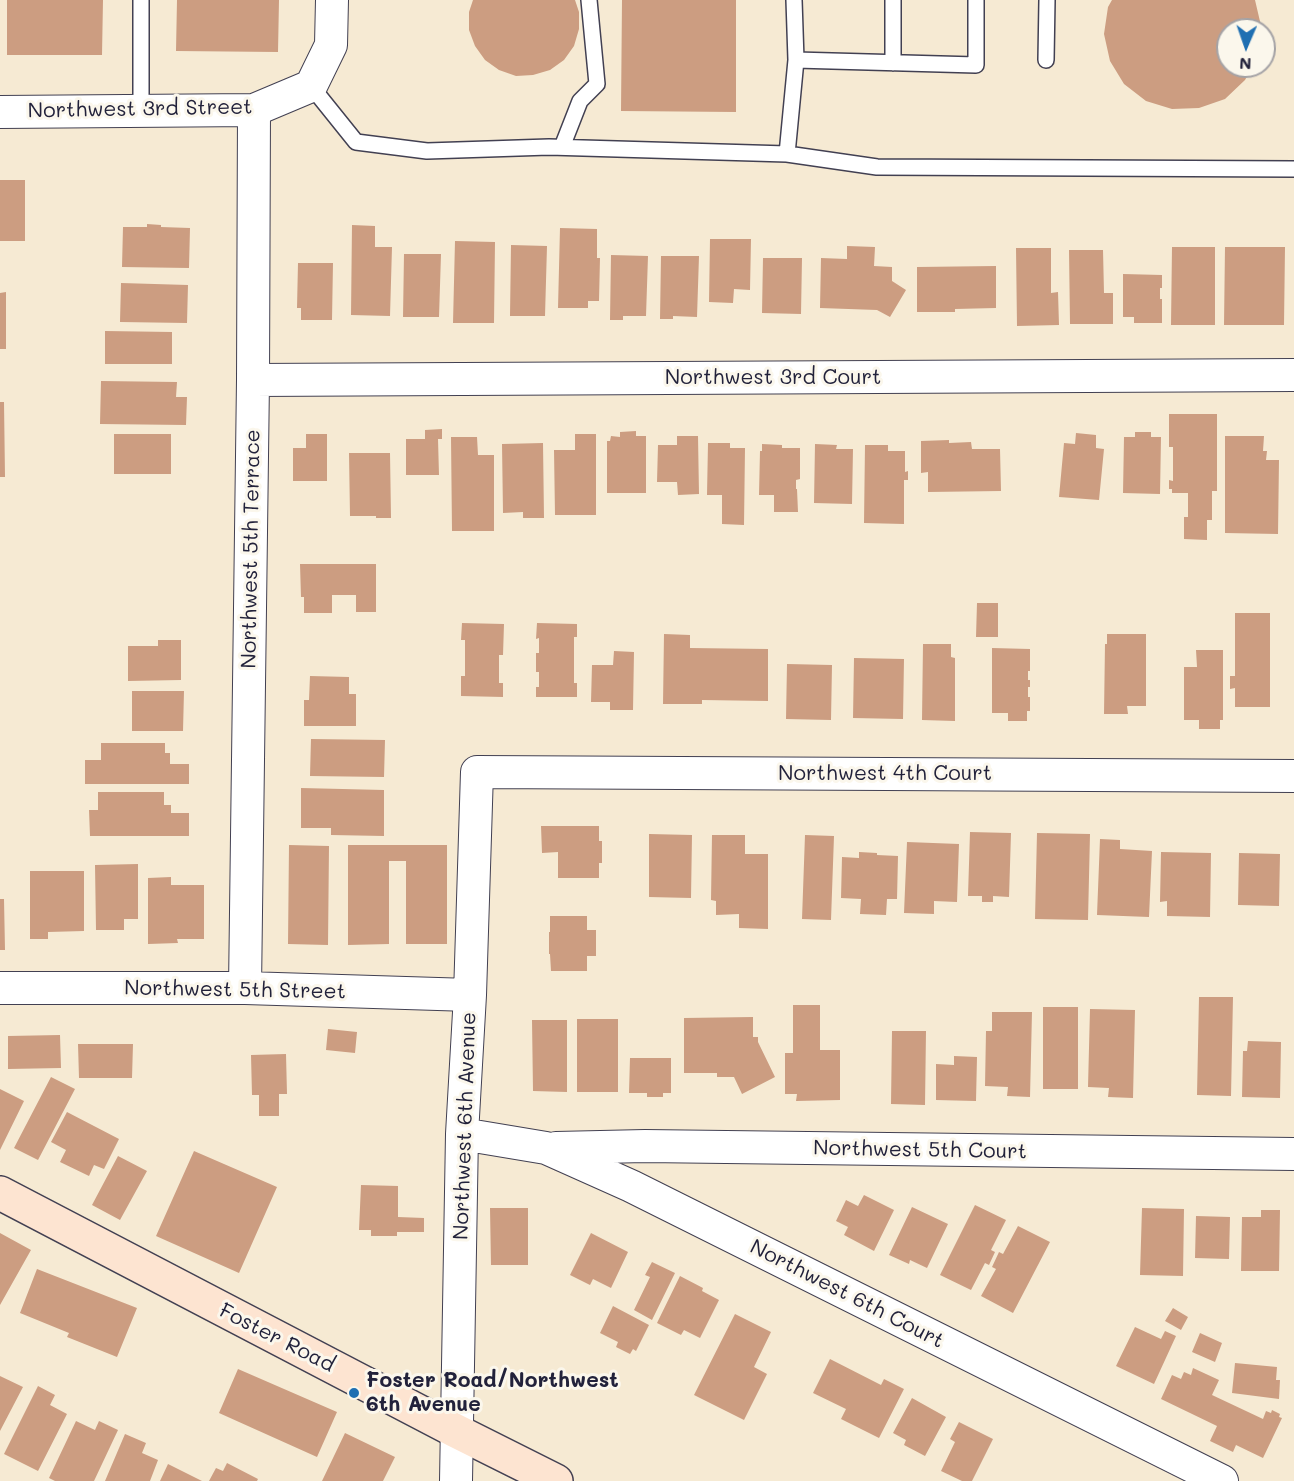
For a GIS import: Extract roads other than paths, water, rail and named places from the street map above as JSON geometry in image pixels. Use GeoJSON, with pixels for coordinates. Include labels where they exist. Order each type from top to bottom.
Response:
{"type":"FeatureCollection","features":[{"type":"Feature","properties":{"kind":"street"},"geometry":{"type":"LineString","coordinates":[[311,86],[331,45],[332,0]]}},
{"type":"Feature","properties":{"kind":"street","name":"Northwest 3rd Street"},"geometry":{"type":"LineString","coordinates":[[0,112],[254,110],[311,86]]}},
{"type":"Feature","properties":{"kind":"street","name":"Northwest 5th Terrace"},"geometry":{"type":"LineString","coordinates":[[245,988],[254,110]]}},
{"type":"Feature","properties":{"kind":"street","name":"Northwest 3rd Court"},"geometry":{"type":"LineString","coordinates":[[253,380],[1294,375]]}},
{"type":"Feature","properties":{"kind":"street","name":"Northwest 4th Court"},"geometry":{"type":"LineString","coordinates":[[477,771],[1294,776]]}},
{"type":"Feature","properties":{"kind":"street","name":"Northwest 6th Avenue"},"geometry":{"type":"LineString","coordinates":[[456,1481],[462,1134],[470,995],[477,771]]}},
{"type":"Feature","properties":{"kind":"street","name":"Northwest 5th Street"},"geometry":{"type":"LineString","coordinates":[[0,988],[245,988],[470,995]]}},
{"type":"Feature","properties":{"kind":"street","name":"Northwest 6th Court"},"geometry":{"type":"LineString","coordinates":[[462,1134],[546,1148],[631,1186],[1222,1481]]}},
{"type":"Feature","properties":{"kind":"street","name":"Northwest 5th Court"},"geometry":{"type":"LineString","coordinates":[[546,1148],[645,1146],[1294,1154]]}},
{"type":"Feature","properties":{"kind":"street","name":"Foster Road"},"geometry":{"type":"LineString","coordinates":[[0,1193],[556,1481]]}},
{"type":"Feature","properties":{"kind":"lane"},"geometry":{"type":"LineString","coordinates":[[141,0],[141,111]]}},
{"type":"Feature","properties":{"kind":"lane"},"geometry":{"type":"LineString","coordinates":[[562,147],[580,101],[597,84],[589,0]]}},
{"type":"Feature","properties":{"kind":"lane"},"geometry":{"type":"LineString","coordinates":[[787,154],[796,60],[794,0]]}},
{"type":"Feature","properties":{"kind":"lane"},"geometry":{"type":"LineString","coordinates":[[893,0],[893,63]]}},
{"type":"Feature","properties":{"kind":"lane"},"geometry":{"type":"LineString","coordinates":[[796,60],[976,65],[976,0]]}},
{"type":"Feature","properties":{"kind":"lane"},"geometry":{"type":"LineString","coordinates":[[1046,60],[1047,0]]}},
{"type":"Feature","properties":{"kind":"lane"},"geometry":{"type":"LineString","coordinates":[[311,86],[356,142],[427,151],[562,147],[787,154],[877,167],[1294,170]]}},
{"type":"Feature","properties":{"kind":"place","name":"Foster Road/Northwest 6th Avenue"},"geometry":{"type":"Point","coordinates":[354,1393]}}]}
